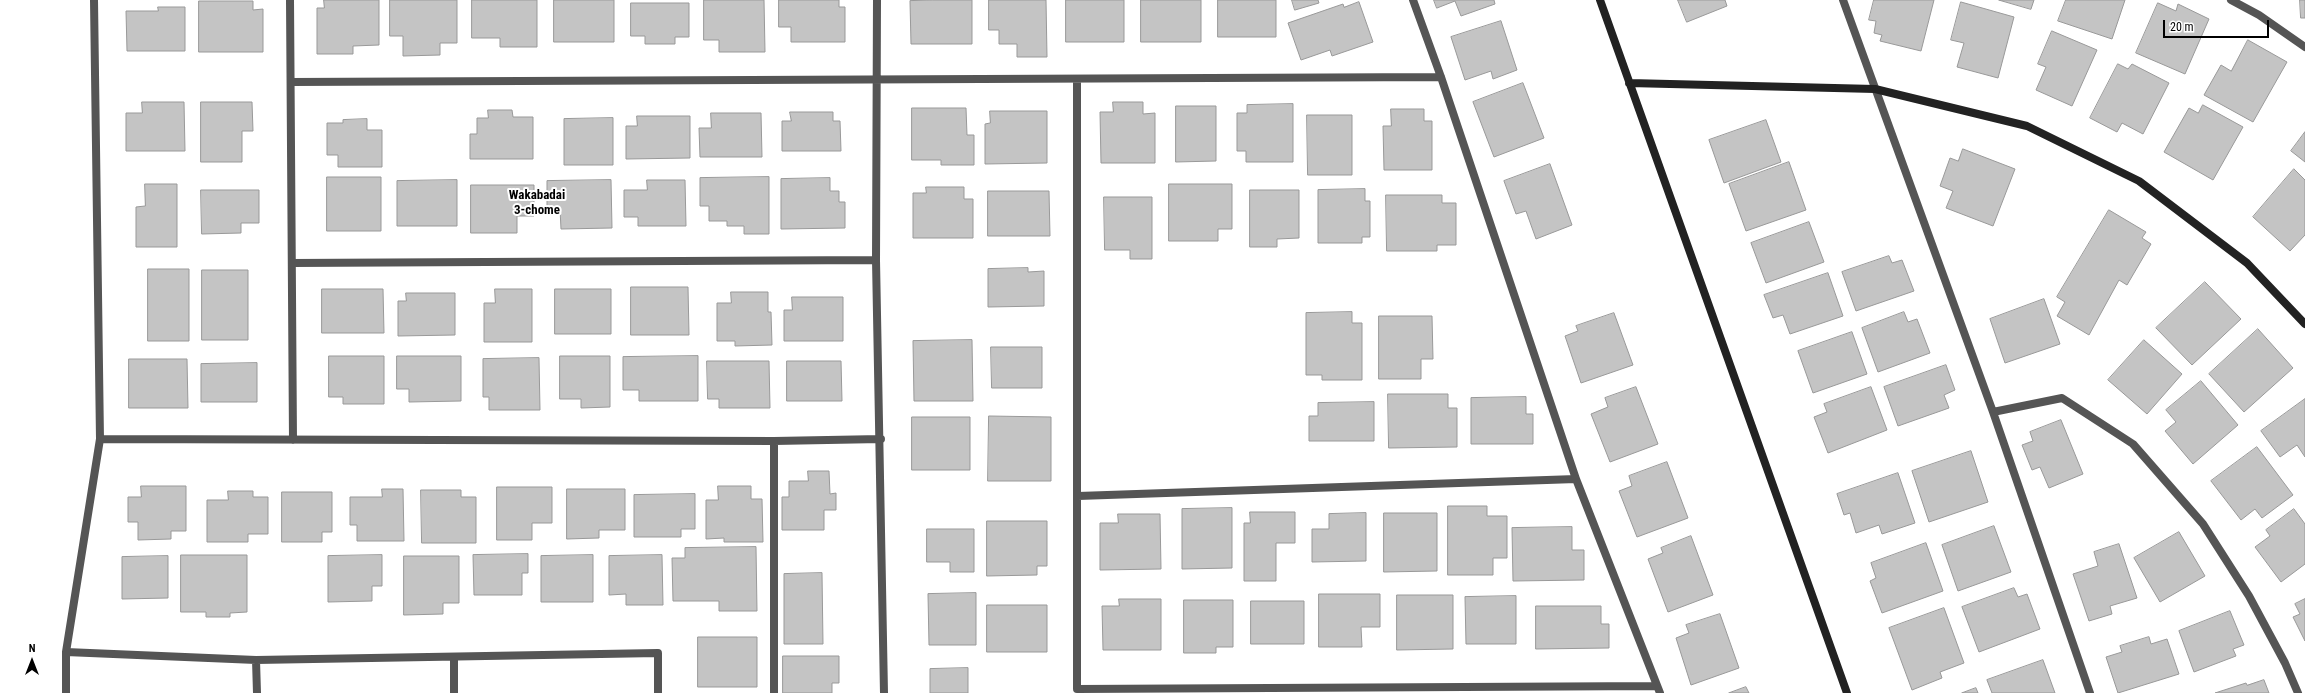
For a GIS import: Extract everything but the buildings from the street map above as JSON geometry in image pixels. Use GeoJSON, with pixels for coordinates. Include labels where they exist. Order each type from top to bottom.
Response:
{"type":"FeatureCollection","features":[{"type":"Feature","properties":{"kind":"street"},"geometry":{"type":"LineString","coordinates":[[66,693],[66,652],[100,439],[94,0]]}},
{"type":"Feature","properties":{"kind":"street"},"geometry":{"type":"LineString","coordinates":[[290,0],[293,440]]}},
{"type":"Feature","properties":{"kind":"street"},"geometry":{"type":"LineString","coordinates":[[877,0],[876,260],[881,439],[884,693]]}},
{"type":"Feature","properties":{"kind":"street"},"geometry":{"type":"LineString","coordinates":[[1077,79],[1077,689],[1659,689],[1576,478],[1441,77],[1413,0]]}},
{"type":"Feature","properties":{"kind":"street"},"geometry":{"type":"LineString","coordinates":[[1600,0],[1847,693]]}},
{"type":"Feature","properties":{"kind":"street"},"geometry":{"type":"LineString","coordinates":[[1843,0],[1994,412],[2090,693]]}},
{"type":"Feature","properties":{"kind":"street"},"geometry":{"type":"LineString","coordinates":[[2231,0],[2259,15],[2305,47]]}},
{"type":"Feature","properties":{"kind":"street"},"geometry":{"type":"LineString","coordinates":[[291,82],[1441,77]]}},
{"type":"Feature","properties":{"kind":"street"},"geometry":{"type":"LineString","coordinates":[[1629,83],[1875,89],[2027,126],[2139,181],[2247,263],[2305,324]]}},
{"type":"Feature","properties":{"kind":"street"},"geometry":{"type":"LineString","coordinates":[[292,263],[876,260]]}},
{"type":"Feature","properties":{"kind":"street"},"geometry":{"type":"LineString","coordinates":[[1994,412],[2062,398],[2133,444],[2203,524],[2249,596],[2285,662],[2298,693]]}},
{"type":"Feature","properties":{"kind":"street"},"geometry":{"type":"LineString","coordinates":[[100,439],[774,441],[881,439]]}},
{"type":"Feature","properties":{"kind":"street"},"geometry":{"type":"LineString","coordinates":[[774,441],[774,693]]}},
{"type":"Feature","properties":{"kind":"street"},"geometry":{"type":"LineString","coordinates":[[1078,496],[1576,478]]}},
{"type":"Feature","properties":{"kind":"street"},"geometry":{"type":"LineString","coordinates":[[66,652],[256,660],[658,653],[658,693]]}},
{"type":"Feature","properties":{"kind":"street"},"geometry":{"type":"LineString","coordinates":[[454,657],[454,693]]}},
{"type":"Feature","properties":{"kind":"street"},"geometry":{"type":"LineString","coordinates":[[256,660],[256,693]]}},
{"type":"Feature","properties":{"kind":"district","name":"Wakabadai 3-chome"},"geometry":{"type":"Point","coordinates":[537,204]}}]}
